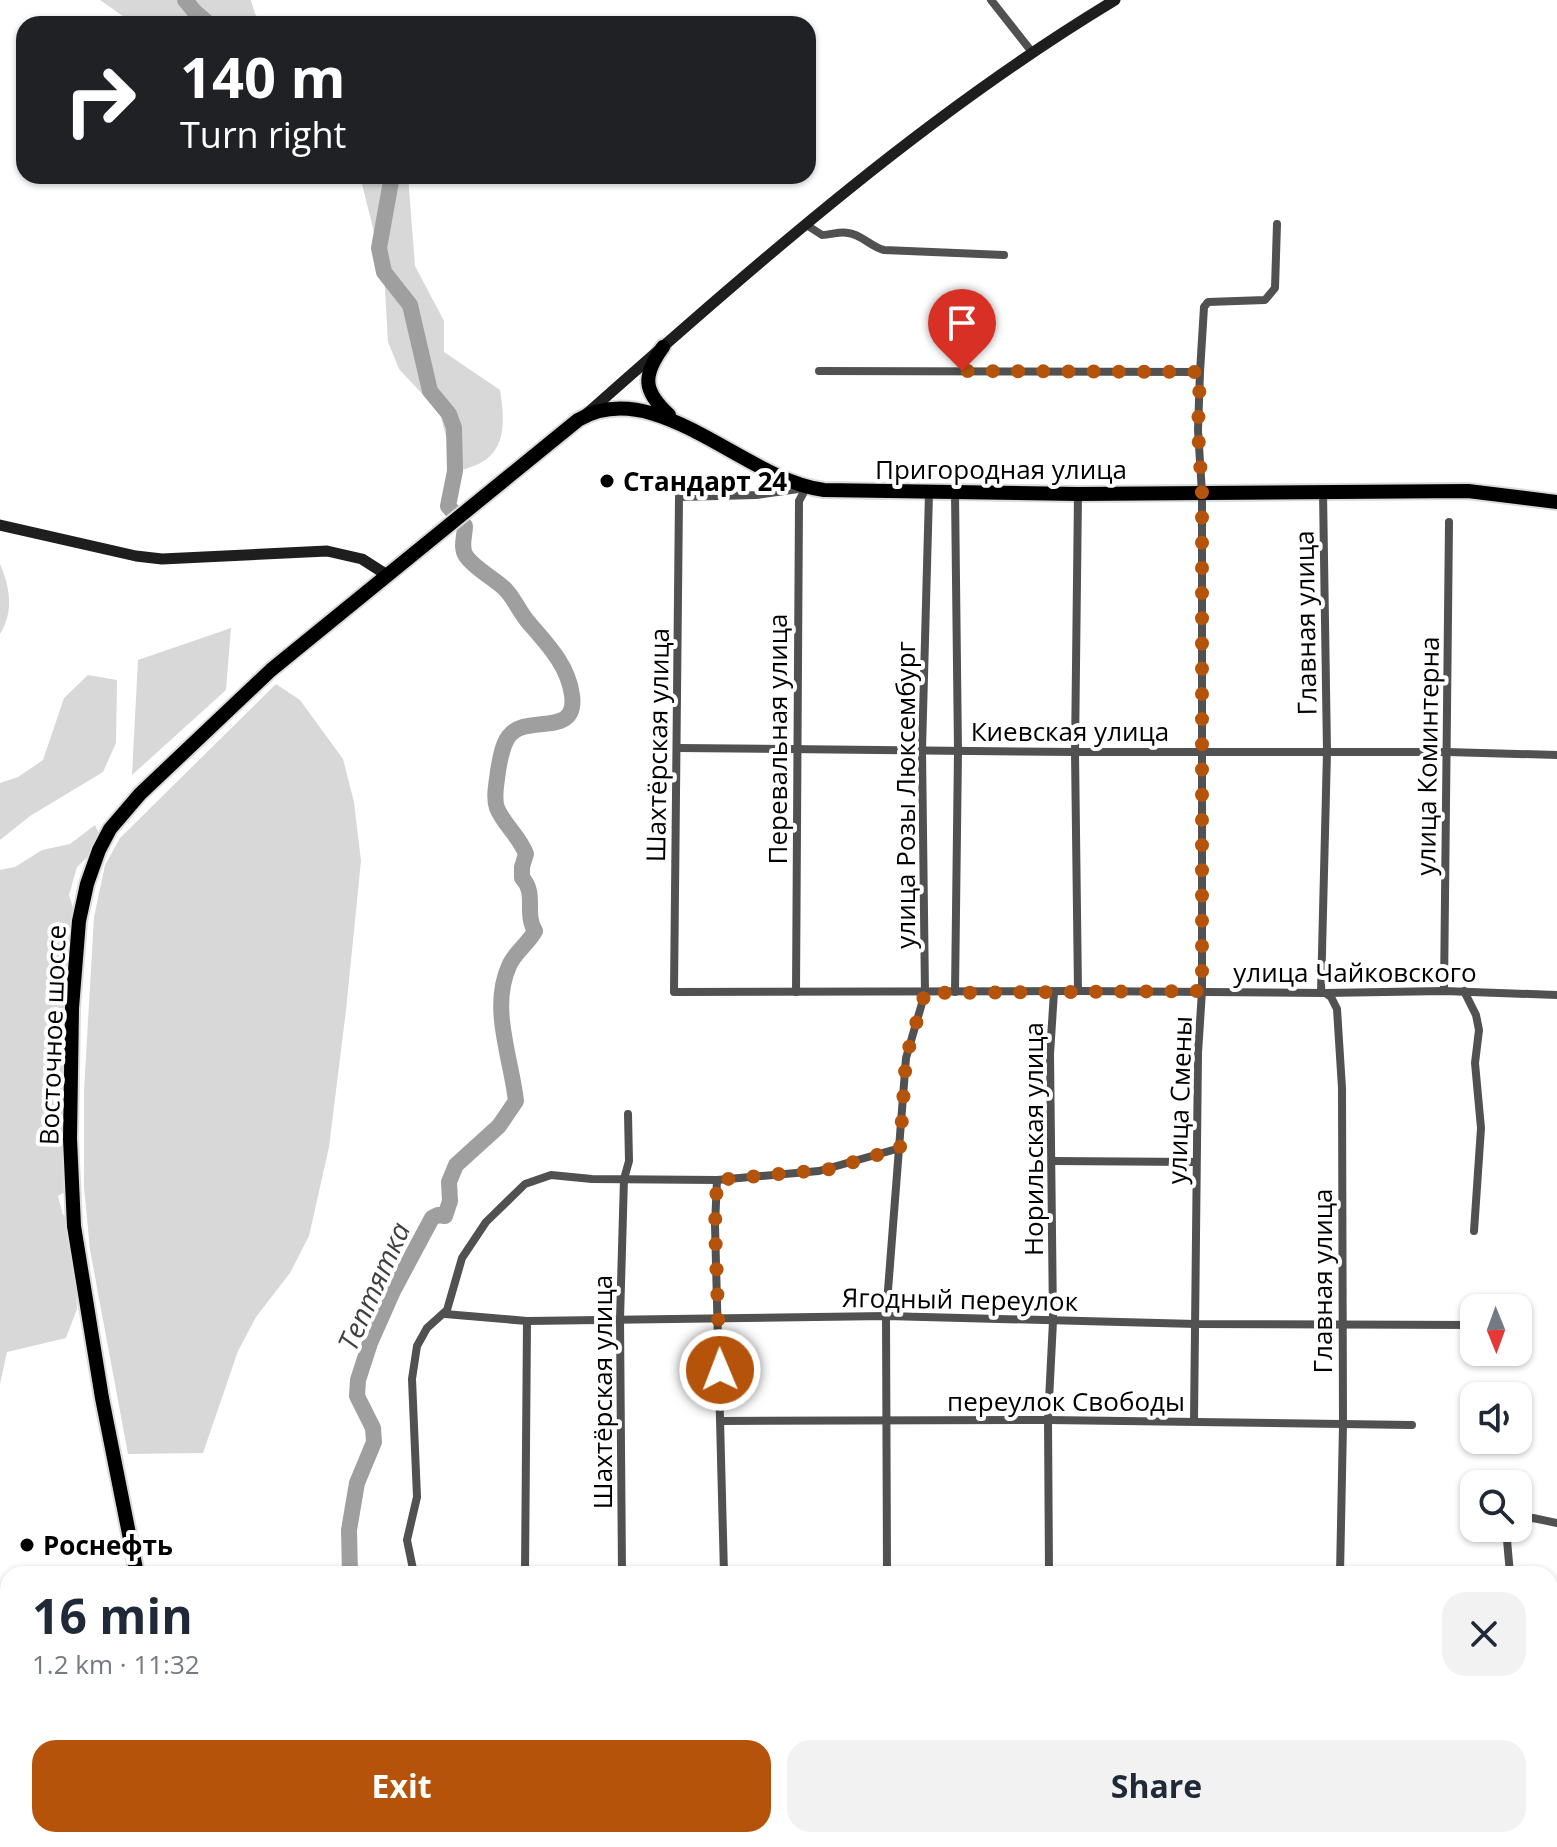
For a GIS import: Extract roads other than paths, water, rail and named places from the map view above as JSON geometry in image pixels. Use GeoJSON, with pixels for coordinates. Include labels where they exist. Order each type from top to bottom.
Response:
{"type":"FeatureCollection","features":[{"type":"Feature","properties":{"kind":"highway"},"geometry":{"type":"LineString","coordinates":[[663,347],[647,374],[649,391],[657,404],[675,421]]}},
{"type":"Feature","properties":{"kind":"highway","name":"Пригородная улица"},"geometry":{"type":"LineString","coordinates":[[427,544],[582,417],[625,407],[648,410],[675,421],[764,472],[806,488],[857,493],[1468,491],[1557,502]]}},
{"type":"Feature","properties":{"kind":"highway","name":"Восточное шоссе"},"geometry":{"type":"LineString","coordinates":[[135,1566],[102,1398],[74,1226],[70,1139],[72,1008],[79,921],[87,884],[110,829],[140,794],[271,670],[427,544]]}},
{"type":"Feature","properties":{"kind":"street"},"geometry":{"type":"LineString","coordinates":[[991,0],[1032,52]]}},
{"type":"Feature","properties":{"kind":"street"},"geometry":{"type":"LineString","coordinates":[[582,417],[805,224],[954,107],[1032,52],[1115,0]]}},
{"type":"Feature","properties":{"kind":"street"},"geometry":{"type":"LineString","coordinates":[[805,224],[822,235],[840,232],[855,234],[871,246],[884,250],[918,254],[1004,255]]}},
{"type":"Feature","properties":{"kind":"street","name":"улица Смены"},"geometry":{"type":"LineString","coordinates":[[1194,1421],[1203,752],[1202,493],[1198,430],[1204,307],[1208,302],[1265,300],[1272,295],[1275,288],[1277,224]]}},
{"type":"Feature","properties":{"kind":"street"},"geometry":{"type":"LineString","coordinates":[[819,371],[1200,372]]}},
{"type":"Feature","properties":{"kind":"street","name":"Шахтёрская улица"},"geometry":{"type":"LineString","coordinates":[[674,992],[679,497],[756,495],[806,488]]}},
{"type":"Feature","properties":{"kind":"street","name":"Перевальная улица"},"geometry":{"type":"LineString","coordinates":[[796,992],[799,501],[806,488]]}},
{"type":"Feature","properties":{"kind":"street","name":"Главная улица"},"geometry":{"type":"LineString","coordinates":[[1323,492],[1327,752],[1323,993],[1331,997],[1337,1009],[1340,1045],[1343,1425],[1340,1566]]}},
{"type":"Feature","properties":{"kind":"street","name":"улица Розы Люксембург"},"geometry":{"type":"LineString","coordinates":[[887,1566],[886,1316],[906,1058],[925,993],[922,750],[929,493]]}},
{"type":"Feature","properties":{"kind":"street"},"geometry":{"type":"LineString","coordinates":[[955,493],[958,751],[955,992]]}},
{"type":"Feature","properties":{"kind":"street"},"geometry":{"type":"LineString","coordinates":[[1078,494],[1075,752],[1078,991]]}},
{"type":"Feature","properties":{"kind":"street","name":"улица Коминтерна"},"geometry":{"type":"LineString","coordinates":[[1444,991],[1449,522]]}},
{"type":"Feature","properties":{"kind":"street"},"geometry":{"type":"LineString","coordinates":[[0,525],[136,556],[162,559],[327,551],[362,559],[387,575]]}},
{"type":"Feature","properties":{"kind":"street","name":"Киевская улица"},"geometry":{"type":"LineString","coordinates":[[678,748],[1557,755]]}},
{"type":"Feature","properties":{"kind":"street"},"geometry":{"type":"LineString","coordinates":[[1464,991],[1476,1015],[1479,1030],[1475,1063],[1481,1128],[1474,1231]]}},
{"type":"Feature","properties":{"kind":"street","name":"улица Чайковского"},"geometry":{"type":"LineString","coordinates":[[674,992],[1464,991],[1557,995]]}},
{"type":"Feature","properties":{"kind":"street","name":"Норильская улица"},"geometry":{"type":"LineString","coordinates":[[1049,1566],[1048,1420],[1053,1321],[1050,1054],[1054,992]]}},
{"type":"Feature","properties":{"kind":"street","name":"Шахтёрская улица"},"geometry":{"type":"LineString","coordinates":[[622,1566],[620,1319],[624,1179],[629,1161],[628,1114]]}},
{"type":"Feature","properties":{"kind":"street"},"geometry":{"type":"LineString","coordinates":[[412,1566],[407,1540],[417,1497],[412,1379],[420,1338],[445,1314],[462,1258],[486,1222],[525,1184],[551,1175],[592,1179],[717,1180],[831,1169],[900,1148]]}},
{"type":"Feature","properties":{"kind":"street"},"geometry":{"type":"LineString","coordinates":[[1052,1161],[1196,1162]]}},
{"type":"Feature","properties":{"kind":"street"},"geometry":{"type":"LineString","coordinates":[[717,1180],[714,1210],[724,1566]]}},
{"type":"Feature","properties":{"kind":"street","name":"Ягодный переулок"},"geometry":{"type":"LineString","coordinates":[[445,1314],[527,1321],[886,1316],[1196,1324],[1460,1325]]}},
{"type":"Feature","properties":{"kind":"street"},"geometry":{"type":"LineString","coordinates":[[525,1566],[527,1321]]}},
{"type":"Feature","properties":{"kind":"street","name":"переулок Свободы"},"geometry":{"type":"LineString","coordinates":[[721,1421],[1048,1420],[1412,1425]]}},
{"type":"Feature","properties":{"kind":"street"},"geometry":{"type":"LineString","coordinates":[[1532,1518],[1557,1523]]}},
{"type":"Feature","properties":{"kind":"street"},"geometry":{"type":"LineString","coordinates":[[1507,1542],[1509,1566]]}},
{"type":"Feature","properties":{"kind":"waterway","name":"Тептятка"},"geometry":{"type":"LineString","coordinates":[[185,0],[200,16]]}},
{"type":"Feature","properties":{"kind":"waterway","name":"Тептятка"},"geometry":{"type":"LineString","coordinates":[[350,1566],[349,1530],[357,1483],[374,1442],[373,1428],[357,1396],[358,1380],[370,1343],[393,1291],[432,1218],[445,1216],[450,1201],[449,1182],[456,1165],[499,1126],[516,1101],[501,999],[511,961],[535,931],[530,917],[529,890],[522,878],[526,854],[496,804],[502,753],[509,736],[517,729],[559,721],[567,717],[572,708],[570,684],[549,647],[525,619],[508,592],[464,553],[465,526],[448,506],[455,471],[454,428],[449,414],[430,391],[410,305],[384,272],[379,248],[391,184]]}},
{"type":"Feature","properties":{"kind":"place","name":"Стандарт 24"},"geometry":{"type":"Point","coordinates":[607,481]}},
{"type":"Feature","properties":{"kind":"place","name":"Роснефть"},"geometry":{"type":"Point","coordinates":[27,1545]}}]}
